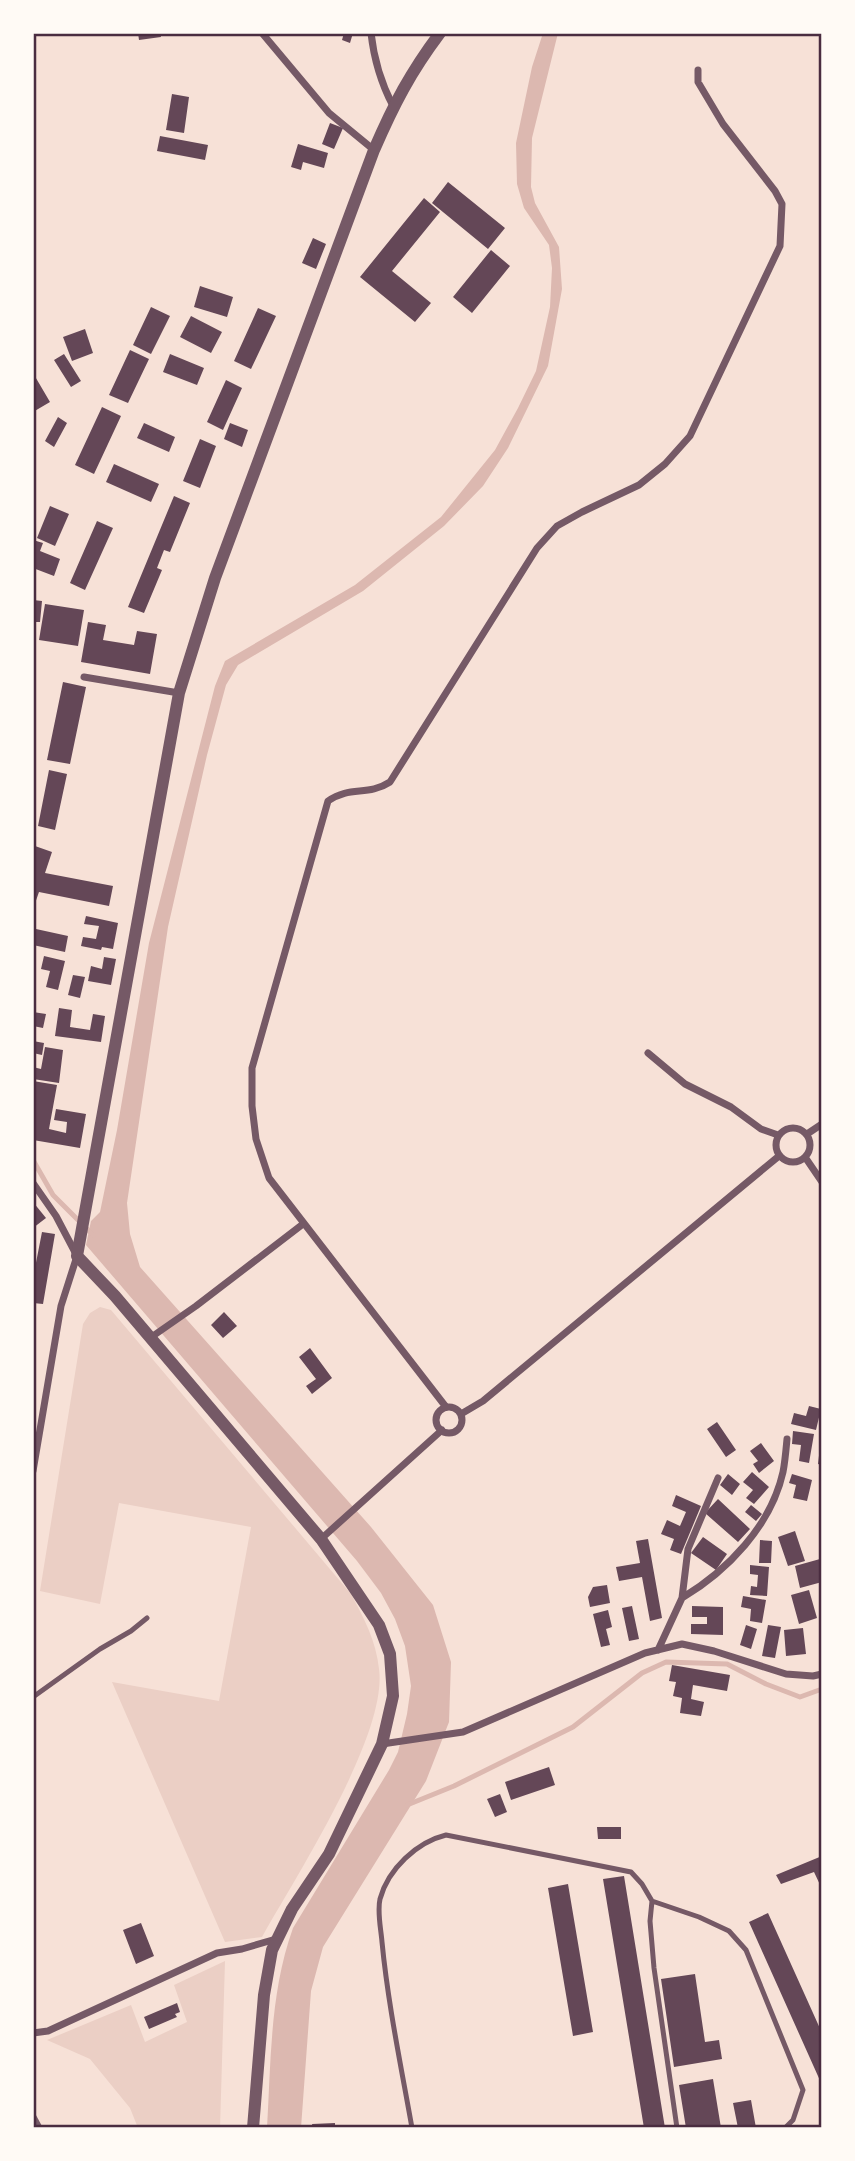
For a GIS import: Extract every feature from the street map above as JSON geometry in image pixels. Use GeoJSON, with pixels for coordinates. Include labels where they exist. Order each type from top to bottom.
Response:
{"type":"FeatureCollection","features":[{"type":"Feature","properties":{"kind":"street"},"geometry":{"type":"LineString","coordinates":[[262,33],[328,113],[374,150]]}},
{"type":"Feature","properties":{"kind":"street"},"geometry":{"type":"LineString","coordinates":[[371,33],[373,52],[382,83],[393,106]]}},
{"type":"Feature","properties":{"kind":"street"},"geometry":{"type":"LineString","coordinates":[[33,1471],[61,1306],[85,1220],[125,983],[179,693],[215,578],[374,150],[393,106],[414,68],[440,33]]}},
{"type":"Feature","properties":{"kind":"street"},"geometry":{"type":"LineString","coordinates":[[446,1407],[270,1178],[256,1139],[252,1106],[252,1068],[328,802],[341,792],[369,792],[390,782],[537,548],[558,526],[639,485],[665,464],[690,436],[780,246],[782,204],[716,113],[698,82],[698,69]]}},
{"type":"Feature","properties":{"kind":"street"},"geometry":{"type":"LineString","coordinates":[[83,677],[179,693]]}},
{"type":"Feature","properties":{"kind":"street"},"geometry":{"type":"LineString","coordinates":[[648,1053],[685,1084],[730,1107],[761,1129],[778,1135]]}},
{"type":"Feature","properties":{"kind":"street"},"geometry":{"type":"LineString","coordinates":[[807,1134],[822,1124]]}},
{"type":"Feature","properties":{"kind":"street"},"geometry":{"type":"LineString","coordinates":[[787,1128],[798,1128],[807,1134],[811,1144],[805,1157],[799,1161],[788,1162],[779,1156],[775,1145],[778,1135],[787,1128]]}},
{"type":"Feature","properties":{"kind":"street"},"geometry":{"type":"LineString","coordinates":[[461,1414],[483,1401],[779,1156]]}},
{"type":"Feature","properties":{"kind":"street"},"geometry":{"type":"LineString","coordinates":[[805,1157],[822,1182]]}},
{"type":"Feature","properties":{"kind":"street"},"geometry":{"type":"LineString","coordinates":[[33,1184],[56,1216],[77,1256],[155,1335],[321,1539],[379,1625],[390,1654],[393,1696],[382,1744],[328,1854],[292,1909],[272,1950],[264,1995],[253,2128]]}},
{"type":"Feature","properties":{"kind":"street"},"geometry":{"type":"LineString","coordinates":[[155,1335],[303,1224]]}},
{"type":"Feature","properties":{"kind":"street"},"geometry":{"type":"LineString","coordinates":[[446,1407],[452,1407],[461,1414],[463,1420],[458,1430],[453,1433],[442,1430],[436,1420],[441,1410],[446,1407]]}},
{"type":"Feature","properties":{"kind":"street"},"geometry":{"type":"LineString","coordinates":[[321,1539],[442,1430]]}},
{"type":"Feature","properties":{"kind":"street"},"geometry":{"type":"LineString","coordinates":[[682,1598],[709,1582],[754,1533],[769,1510],[783,1473],[787,1439]]}},
{"type":"Feature","properties":{"kind":"street"},"geometry":{"type":"LineString","coordinates":[[658,1650],[682,1598],[688,1549],[718,1478]]}},
{"type":"Feature","properties":{"kind":"street"},"geometry":{"type":"LineString","coordinates":[[382,1744],[449,1735],[496,1719],[645,1653],[682,1644],[714,1651],[786,1674],[822,1674]]}},
{"type":"Feature","properties":{"kind":"street"},"geometry":{"type":"LineString","coordinates":[[33,2034],[48,2031],[217,1953],[278,1939]]}},
{"type":"Feature","properties":{"kind":"street"},"geometry":{"type":"LineString","coordinates":[[33,2117],[39,2128]]}},
{"type":"Feature","properties":{"kind":"lane"},"geometry":{"type":"LineString","coordinates":[[33,1697],[100,1648],[131,1631],[147,1618]]}},
{"type":"Feature","properties":{"kind":"lane"},"geometry":{"type":"LineString","coordinates":[[412,2128],[385,1977],[379,1902],[385,1885],[418,1846],[446,1835],[631,1872],[642,1884],[652,1901],[650,1921],[654,1968],[677,2128]]}},
{"type":"Feature","properties":{"kind":"lane"},"geometry":{"type":"LineString","coordinates":[[652,1901],[699,1917],[729,1931],[746,1950],[803,2090],[793,2120],[785,2128]]}},
{"type":"Feature","properties":{"kind":"shaded area"},"geometry":{"type":"Polygon","coordinates":[[[543,33],[558,33],[532,138],[531,187],[535,203],[559,247],[562,289],[548,366],[508,448],[483,486],[444,526],[363,591],[238,665],[226,685],[207,755],[168,927],[127,1203],[130,1234],[140,1267],[371,1527],[433,1605],[451,1662],[449,1722],[426,1781],[323,1947],[311,1991],[301,2128],[267,2128],[273,2026],[285,1952],[293,1928],[398,1752],[411,1686],[405,1646],[381,1593],[357,1561],[86,1245],[91,1221],[100,1212],[149,943],[215,686],[225,661],[355,585],[441,517],[495,450],[536,371],[550,307],[552,268],[549,245],[524,208],[517,184],[516,143],[532,67],[543,33]]]}},
{"type":"Feature","properties":{"kind":"shaded area"},"geometry":{"type":"Polygon","coordinates":[[[100,1307],[111,1310],[351,1594],[375,1649],[379,1669],[378,1697],[355,1767],[337,1805],[262,1937],[225,1942],[112,1682],[219,1701],[251,1527],[119,1503],[100,1604],[40,1591],[83,1324],[90,1313],[100,1307]]]}},
{"type":"Feature","properties":{"kind":"shaded area"},"geometry":{"type":"Polygon","coordinates":[[[225,1961],[220,2128],[138,2128],[130,2108],[90,2059],[47,2040],[131,2005],[145,2042],[187,2022],[174,1985],[225,1961]]]}},
{"type":"Feature","properties":{"kind":"building"},"geometry":{"type":"Polygon","coordinates":[[[138,33],[160,33],[161,37],[139,40],[138,33]]]}},
{"type":"Feature","properties":{"kind":"building"},"geometry":{"type":"Polygon","coordinates":[[[344,33],[353,33],[350,43],[342,40],[344,33]]]}},
{"type":"Feature","properties":{"kind":"building"},"geometry":{"type":"Polygon","coordinates":[[[172,94],[189,97],[184,133],[166,130],[172,94]]]}},
{"type":"Feature","properties":{"kind":"building"},"geometry":{"type":"Polygon","coordinates":[[[330,123],[343,128],[334,149],[322,144],[330,123]]]}},
{"type":"Feature","properties":{"kind":"building"},"geometry":{"type":"Polygon","coordinates":[[[160,136],[208,145],[205,160],[157,151],[160,136]]]}},
{"type":"Feature","properties":{"kind":"building"},"geometry":{"type":"Polygon","coordinates":[[[298,144],[328,153],[324,168],[303,162],[301,170],[291,167],[298,144]]]}},
{"type":"Feature","properties":{"kind":"building"},"geometry":{"type":"Polygon","coordinates":[[[448,182],[505,228],[488,249],[432,203],[448,182]]]}},
{"type":"Feature","properties":{"kind":"building"},"geometry":{"type":"Polygon","coordinates":[[[424,198],[440,212],[392,271],[431,303],[415,322],[360,277],[424,198]]]}},
{"type":"Feature","properties":{"kind":"building"},"geometry":{"type":"Polygon","coordinates":[[[313,238],[326,244],[316,269],[302,263],[313,238]]]}},
{"type":"Feature","properties":{"kind":"building"},"geometry":{"type":"Polygon","coordinates":[[[491,250],[510,266],[472,313],[453,297],[491,250]]]}},
{"type":"Feature","properties":{"kind":"building"},"geometry":{"type":"Polygon","coordinates":[[[200,286],[233,297],[227,317],[194,307],[200,286]]]}},
{"type":"Feature","properties":{"kind":"building"},"geometry":{"type":"Polygon","coordinates":[[[151,307],[170,316],[151,354],[133,345],[151,307]]]}},
{"type":"Feature","properties":{"kind":"building"},"geometry":{"type":"Polygon","coordinates":[[[258,308],[276,316],[251,369],[234,361],[258,308]]]}},
{"type":"Feature","properties":{"kind":"building"},"geometry":{"type":"Polygon","coordinates":[[[191,316],[222,332],[211,353],[180,337],[191,316]]]}},
{"type":"Feature","properties":{"kind":"building"},"geometry":{"type":"Polygon","coordinates":[[[85,329],[93,353],[72,361],[63,337],[85,329]]]}},
{"type":"Feature","properties":{"kind":"building"},"geometry":{"type":"Polygon","coordinates":[[[130,350],[149,359],[128,403],[109,395],[130,350]]]}},
{"type":"Feature","properties":{"kind":"building"},"geometry":{"type":"Polygon","coordinates":[[[64,354],[81,381],[71,387],[54,360],[64,354]]]}},
{"type":"Feature","properties":{"kind":"building"},"geometry":{"type":"Polygon","coordinates":[[[170,354],[204,368],[197,385],[163,372],[170,354]]]}},
{"type":"Feature","properties":{"kind":"building"},"geometry":{"type":"Polygon","coordinates":[[[33,373],[50,402],[33,412],[34,397],[33,373]]]}},
{"type":"Feature","properties":{"kind":"building"},"geometry":{"type":"Polygon","coordinates":[[[226,380],[242,388],[223,430],[207,422],[226,380]]]}},
{"type":"Feature","properties":{"kind":"building"},"geometry":{"type":"Polygon","coordinates":[[[102,407],[121,416],[94,474],[75,465],[102,407]]]}},
{"type":"Feature","properties":{"kind":"building"},"geometry":{"type":"Polygon","coordinates":[[[58,417],[67,423],[54,447],[45,441],[58,417]]]}},
{"type":"Feature","properties":{"kind":"building"},"geometry":{"type":"Polygon","coordinates":[[[144,423],[175,437],[169,452],[137,438],[144,423]]]}},
{"type":"Feature","properties":{"kind":"building"},"geometry":{"type":"Polygon","coordinates":[[[230,423],[248,430],[242,447],[224,439],[230,423]]]}},
{"type":"Feature","properties":{"kind":"building"},"geometry":{"type":"Polygon","coordinates":[[[200,439],[216,446],[200,488],[183,481],[200,439]]]}},
{"type":"Feature","properties":{"kind":"building"},"geometry":{"type":"Polygon","coordinates":[[[114,464],[159,484],[151,502],[106,482],[114,464]]]}},
{"type":"Feature","properties":{"kind":"building"},"geometry":{"type":"Polygon","coordinates":[[[174,496],[190,503],[170,552],[164,550],[157,568],[162,570],[144,613],[128,607],[174,496]]]}},
{"type":"Feature","properties":{"kind":"building"},"geometry":{"type":"Polygon","coordinates":[[[50,506],[69,514],[55,546],[37,538],[50,506]]]}},
{"type":"Feature","properties":{"kind":"building"},"geometry":{"type":"Polygon","coordinates":[[[97,521],[113,528],[85,590],[70,583],[97,521]]]}},
{"type":"Feature","properties":{"kind":"building"},"geometry":{"type":"Polygon","coordinates":[[[33,540],[43,543],[40,551],[60,559],[54,576],[33,568],[33,540]]]}},
{"type":"Feature","properties":{"kind":"building"},"geometry":{"type":"Polygon","coordinates":[[[33,600],[42,601],[40,622],[33,622],[33,600]]]}},
{"type":"Feature","properties":{"kind":"building"},"geometry":{"type":"Polygon","coordinates":[[[45,604],[84,610],[78,646],[39,640],[45,604]]]}},
{"type":"Feature","properties":{"kind":"building"},"geometry":{"type":"Polygon","coordinates":[[[88,622],[106,625],[103,640],[134,645],[137,631],[157,634],[150,674],[81,662],[88,622]]]}},
{"type":"Feature","properties":{"kind":"building"},"geometry":{"type":"Polygon","coordinates":[[[63,682],[86,687],[70,764],[47,760],[63,682]]]}},
{"type":"Feature","properties":{"kind":"building"},"geometry":{"type":"Polygon","coordinates":[[[49,770],[67,774],[55,830],[38,826],[49,770]]]}},
{"type":"Feature","properties":{"kind":"building"},"geometry":{"type":"Polygon","coordinates":[[[35,846],[52,852],[45,873],[113,886],[109,906],[39,892],[33,909],[35,846]]]}},
{"type":"Feature","properties":{"kind":"building"},"geometry":{"type":"Polygon","coordinates":[[[86,916],[118,923],[113,949],[102,947],[101,950],[81,946],[83,937],[96,939],[99,926],[84,924],[86,916]]]}},
{"type":"Feature","properties":{"kind":"building"},"geometry":{"type":"Polygon","coordinates":[[[36,929],[68,936],[65,952],[33,945],[36,929]]]}},
{"type":"Feature","properties":{"kind":"building"},"geometry":{"type":"Polygon","coordinates":[[[44,956],[65,961],[58,990],[46,987],[50,971],[41,969],[44,956]]]}},
{"type":"Feature","properties":{"kind":"building"},"geometry":{"type":"Polygon","coordinates":[[[104,957],[116,959],[111,985],[88,981],[91,966],[102,969],[104,957]]]}},
{"type":"Feature","properties":{"kind":"building"},"geometry":{"type":"Polygon","coordinates":[[[73,975],[85,977],[80,998],[68,995],[73,975]]]}},
{"type":"Feature","properties":{"kind":"building"},"geometry":{"type":"Polygon","coordinates":[[[59,1008],[72,1010],[70,1027],[90,1030],[93,1014],[105,1016],[101,1042],[55,1036],[59,1008]]]}},
{"type":"Feature","properties":{"kind":"building"},"geometry":{"type":"Polygon","coordinates":[[[33,1012],[46,1014],[43,1028],[33,1026],[33,1012]]]}},
{"type":"Feature","properties":{"kind":"building"},"geometry":{"type":"Polygon","coordinates":[[[33,1041],[44,1043],[42,1055],[33,1053],[33,1041]]]}},
{"type":"Feature","properties":{"kind":"building"},"geometry":{"type":"Polygon","coordinates":[[[45,1047],[63,1050],[59,1083],[33,1079],[33,1067],[41,1069],[45,1047]]]}},
{"type":"Feature","properties":{"kind":"building"},"geometry":{"type":"Polygon","coordinates":[[[33,1081],[57,1085],[49,1129],[66,1133],[67,1122],[54,1120],[56,1109],[86,1114],[80,1148],[33,1140],[33,1081]]]}},
{"type":"Feature","properties":{"kind":"building"},"geometry":{"type":"Polygon","coordinates":[[[33,1202],[46,1218],[33,1228],[33,1202]]]}},
{"type":"Feature","properties":{"kind":"building"},"geometry":{"type":"Polygon","coordinates":[[[42,1232],[55,1234],[43,1304],[33,1303],[33,1278],[42,1232]]]}},
{"type":"Feature","properties":{"kind":"building"},"geometry":{"type":"Polygon","coordinates":[[[224,1312],[237,1326],[223,1338],[211,1325],[224,1312]]]}},
{"type":"Feature","properties":{"kind":"building"},"geometry":{"type":"Polygon","coordinates":[[[310,1348],[332,1378],[312,1394],[306,1386],[316,1379],[299,1357],[310,1348]]]}},
{"type":"Feature","properties":{"kind":"building"},"geometry":{"type":"Polygon","coordinates":[[[809,1406],[821,1409],[816,1430],[791,1424],[794,1413],[806,1416],[809,1406]]]}},
{"type":"Feature","properties":{"kind":"building"},"geometry":{"type":"Polygon","coordinates":[[[717,1422],[736,1450],[726,1457],[707,1429],[717,1422]]]}},
{"type":"Feature","properties":{"kind":"building"},"geometry":{"type":"Polygon","coordinates":[[[793,1431],[814,1434],[809,1463],[799,1461],[801,1445],[792,1444],[793,1431]]]}},
{"type":"Feature","properties":{"kind":"building"},"geometry":{"type":"Polygon","coordinates":[[[761,1443],[774,1461],[759,1473],[753,1464],[758,1461],[750,1451],[761,1443]]]}},
{"type":"Feature","properties":{"kind":"building"},"geometry":{"type":"Polygon","coordinates":[[[822,1447],[822,1465],[818,1464],[822,1447]]]}},
{"type":"Feature","properties":{"kind":"building"},"geometry":{"type":"Polygon","coordinates":[[[752,1472],[769,1487],[754,1504],[746,1498],[753,1490],[743,1482],[752,1472]]]}},
{"type":"Feature","properties":{"kind":"building"},"geometry":{"type":"Polygon","coordinates":[[[728,1474],[740,1484],[732,1495],[720,1485],[728,1474]]]}},
{"type":"Feature","properties":{"kind":"building"},"geometry":{"type":"Polygon","coordinates":[[[792,1474],[812,1480],[807,1501],[793,1498],[796,1485],[789,1483],[792,1474]]]}},
{"type":"Feature","properties":{"kind":"building"},"geometry":{"type":"Polygon","coordinates":[[[676,1495],[701,1506],[681,1554],[670,1550],[674,1539],[661,1534],[667,1520],[680,1526],[686,1512],[672,1506],[676,1495]]]}},
{"type":"Feature","properties":{"kind":"building"},"geometry":{"type":"Polygon","coordinates":[[[718,1499],[750,1529],[738,1542],[705,1513],[718,1499]]]}},
{"type":"Feature","properties":{"kind":"building"},"geometry":{"type":"Polygon","coordinates":[[[751,1505],[762,1514],[756,1521],[745,1512],[751,1505]]]}},
{"type":"Feature","properties":{"kind":"building"},"geometry":{"type":"Polygon","coordinates":[[[795,1531],[805,1561],[788,1566],[778,1537],[795,1531]]]}},
{"type":"Feature","properties":{"kind":"building"},"geometry":{"type":"Polygon","coordinates":[[[703,1537],[727,1554],[716,1570],[691,1553],[703,1537]]]}},
{"type":"Feature","properties":{"kind":"building"},"geometry":{"type":"Polygon","coordinates":[[[648,1539],[662,1618],[650,1621],[642,1577],[619,1581],[616,1567],[640,1563],[636,1541],[648,1539]]]}},
{"type":"Feature","properties":{"kind":"building"},"geometry":{"type":"Polygon","coordinates":[[[760,1540],[772,1541],[771,1563],[759,1563],[760,1540]]]}},
{"type":"Feature","properties":{"kind":"building"},"geometry":{"type":"Polygon","coordinates":[[[820,1559],[822,1582],[800,1588],[795,1566],[820,1559]]]}},
{"type":"Feature","properties":{"kind":"building"},"geometry":{"type":"Polygon","coordinates":[[[750,1565],[769,1567],[767,1596],[750,1595],[751,1586],[757,1587],[758,1575],[750,1574],[750,1565]]]}},
{"type":"Feature","properties":{"kind":"building"},"geometry":{"type":"Polygon","coordinates":[[[607,1585],[610,1603],[590,1607],[588,1597],[593,1587],[607,1585]]]}},
{"type":"Feature","properties":{"kind":"building"},"geometry":{"type":"Polygon","coordinates":[[[809,1590],[817,1618],[799,1624],[791,1595],[809,1590]]]}},
{"type":"Feature","properties":{"kind":"building"},"geometry":{"type":"Polygon","coordinates":[[[743,1596],[766,1600],[762,1623],[750,1621],[751,1609],[741,1607],[743,1596]]]}},
{"type":"Feature","properties":{"kind":"building"},"geometry":{"type":"Polygon","coordinates":[[[632,1606],[639,1639],[629,1641],[622,1608],[632,1606]]]}},
{"type":"Feature","properties":{"kind":"building"},"geometry":{"type":"Polygon","coordinates":[[[692,1606],[723,1607],[723,1635],[691,1634],[691,1624],[707,1624],[707,1617],[692,1617],[692,1606]]]}},
{"type":"Feature","properties":{"kind":"building"},"geometry":{"type":"Polygon","coordinates":[[[608,1610],[612,1627],[606,1629],[610,1645],[601,1647],[593,1614],[608,1610]]]}},
{"type":"Feature","properties":{"kind":"building"},"geometry":{"type":"Polygon","coordinates":[[[746,1625],[757,1629],[751,1649],[740,1645],[746,1625]]]}},
{"type":"Feature","properties":{"kind":"building"},"geometry":{"type":"Polygon","coordinates":[[[768,1625],[781,1627],[775,1658],[762,1656],[768,1625]]]}},
{"type":"Feature","properties":{"kind":"building"},"geometry":{"type":"Polygon","coordinates":[[[803,1628],[806,1654],[786,1656],[784,1630],[803,1628]]]}},
{"type":"Feature","properties":{"kind":"building"},"geometry":{"type":"Polygon","coordinates":[[[672,1665],[730,1675],[727,1691],[693,1685],[691,1699],[704,1702],[701,1716],[680,1713],[682,1698],[673,1696],[676,1682],[669,1681],[672,1665]]]}},
{"type":"Feature","properties":{"kind":"building"},"geometry":{"type":"Polygon","coordinates":[[[549,1767],[555,1785],[511,1800],[505,1782],[549,1767]]]}},
{"type":"Feature","properties":{"kind":"building"},"geometry":{"type":"Polygon","coordinates":[[[500,1794],[507,1812],[495,1817],[487,1799],[500,1794]]]}},
{"type":"Feature","properties":{"kind":"building"},"geometry":{"type":"Polygon","coordinates":[[[597,1827],[621,1827],[621,1839],[598,1839],[597,1827]]]}},
{"type":"Feature","properties":{"kind":"building"},"geometry":{"type":"Polygon","coordinates":[[[822,1856],[822,1889],[814,1872],[781,1884],[776,1875],[822,1856]]]}},
{"type":"Feature","properties":{"kind":"building"},"geometry":{"type":"Polygon","coordinates":[[[624,1876],[665,2128],[644,2128],[603,1879],[624,1876]]]}},
{"type":"Feature","properties":{"kind":"building"},"geometry":{"type":"Polygon","coordinates":[[[568,1884],[593,2032],[573,2036],[548,1888],[568,1884]]]}},
{"type":"Feature","properties":{"kind":"building"},"geometry":{"type":"Polygon","coordinates":[[[768,1913],[822,2033],[822,2085],[749,1922],[768,1913]]]}},
{"type":"Feature","properties":{"kind":"building"},"geometry":{"type":"Polygon","coordinates":[[[141,1923],[154,1956],[136,1964],[123,1930],[141,1923]]]}},
{"type":"Feature","properties":{"kind":"building"},"geometry":{"type":"Polygon","coordinates":[[[695,1974],[705,2042],[719,2040],[722,2059],[674,2067],[661,1979],[695,1974]]]}},
{"type":"Feature","properties":{"kind":"building"},"geometry":{"type":"Polygon","coordinates":[[[177,2003],[180,2012],[175,2014],[177,2017],[149,2029],[144,2017],[177,2003]]]}},
{"type":"Feature","properties":{"kind":"building"},"geometry":{"type":"Polygon","coordinates":[[[713,2079],[721,2128],[686,2128],[679,2085],[713,2079]]]}},
{"type":"Feature","properties":{"kind":"building"},"geometry":{"type":"Polygon","coordinates":[[[751,2100],[756,2128],[738,2128],[733,2103],[751,2100]]]}},
{"type":"Feature","properties":{"kind":"building"},"geometry":{"type":"Polygon","coordinates":[[[335,2123],[335,2128],[313,2128],[312,2124],[335,2123]]]}},
{"type":"Feature","properties":{"kind":"waterway"},"geometry":{"type":"LineString","coordinates":[[33,1160],[53,1195],[93,1235]]}},
{"type":"Feature","properties":{"kind":"waterway"},"geometry":{"type":"LineString","coordinates":[[407,1805],[454,1786],[573,1727],[642,1673],[666,1662],[727,1664],[766,1684],[800,1697],[822,1689]]}}]}
